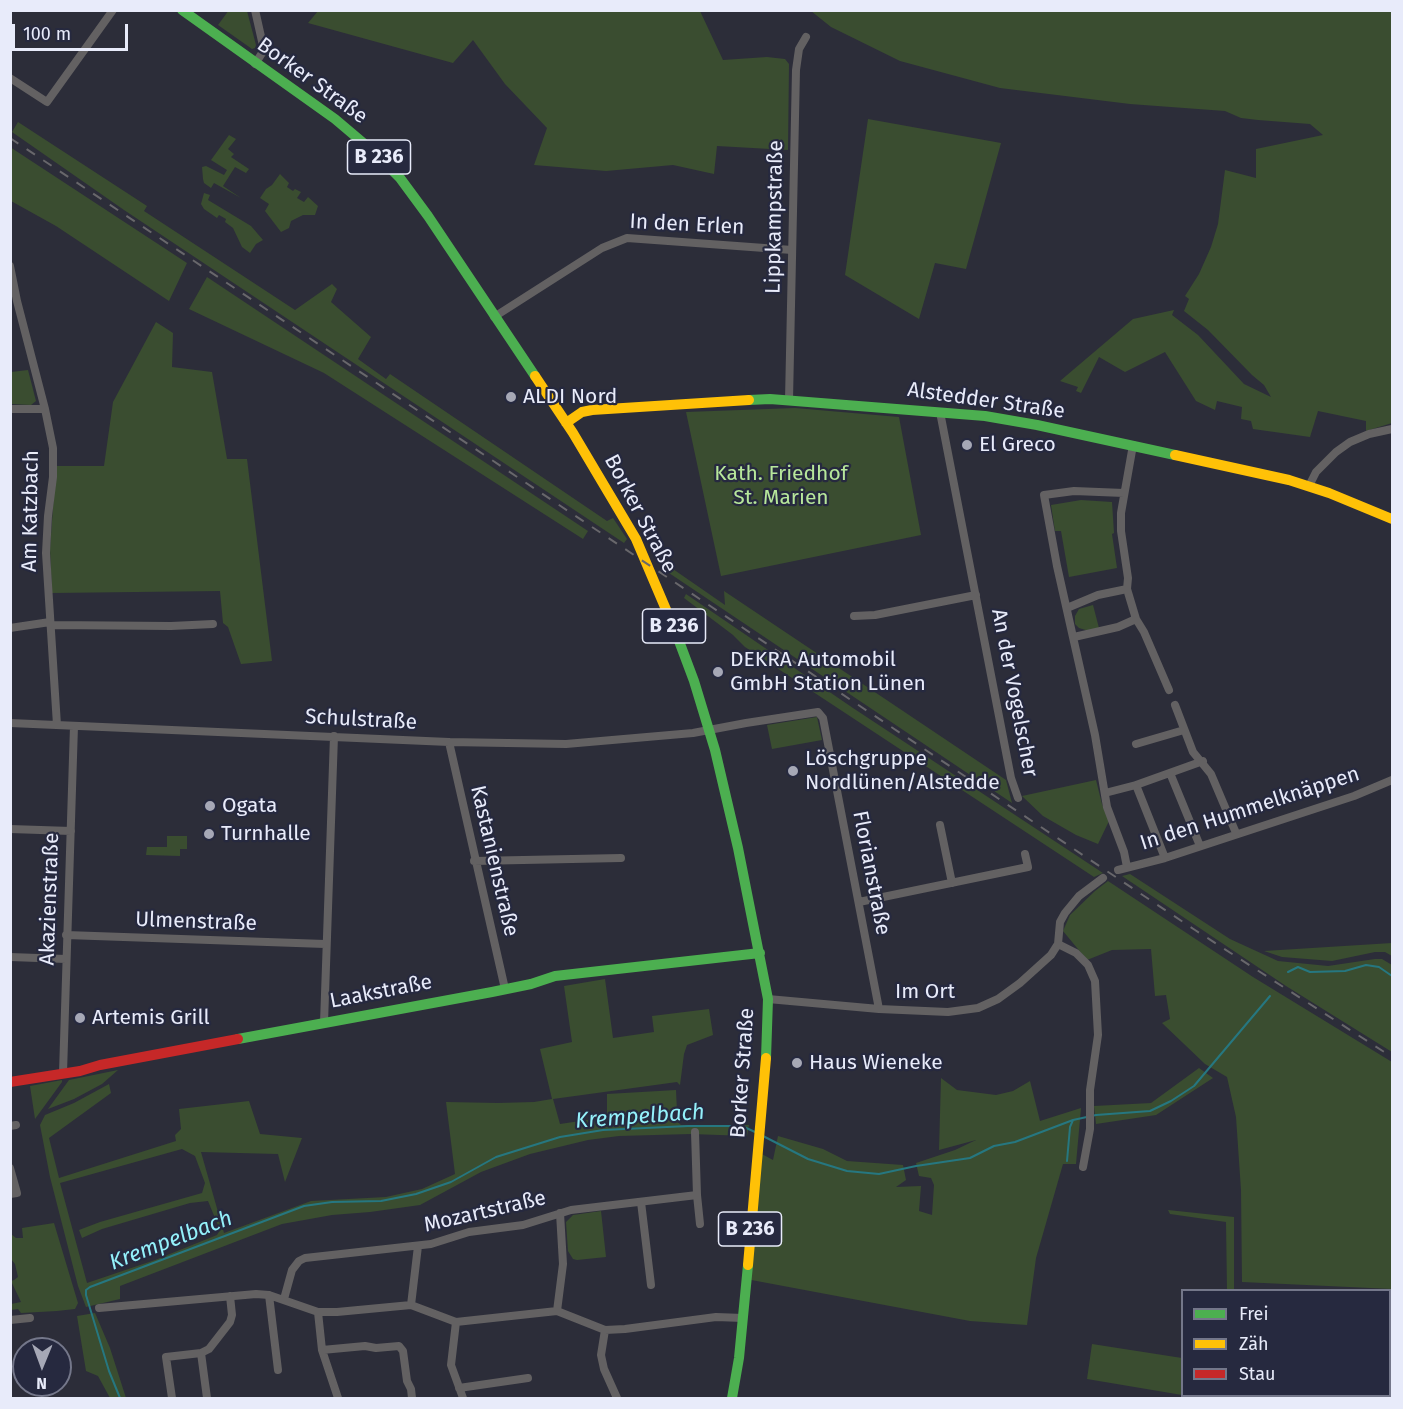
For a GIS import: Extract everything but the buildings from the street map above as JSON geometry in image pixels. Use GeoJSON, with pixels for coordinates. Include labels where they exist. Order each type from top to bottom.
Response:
{"type":"FeatureCollection","features":[{"type":"Feature","properties":{"kind":"street"},"geometry":{"type":"LineString","coordinates":[[10,78],[47,102],[113,10]]}},
{"type":"Feature","properties":{"kind":"street","name":"Borker Straße"},"geometry":{"type":"LineString","coordinates":[[182,10],[335,119],[400,178],[566,423],[643,552],[684,655],[709,730],[738,848],[768,999],[767,1042],[743,1318],[732,1398]]}},
{"type":"Feature","properties":{"kind":"street"},"geometry":{"type":"LineString","coordinates":[[255,10],[264,46],[262,54],[255,63]]}},
{"type":"Feature","properties":{"kind":"street","name":"Lippkampstraße"},"geometry":{"type":"LineString","coordinates":[[789,399],[796,70],[799,49],[806,37]]}},
{"type":"Feature","properties":{"kind":"street","name":"In den Erlen"},"geometry":{"type":"LineString","coordinates":[[494,317],[602,248],[627,238],[792,250]]}},
{"type":"Feature","properties":{"kind":"street","name":"Am Katzbach"},"geometry":{"type":"LineString","coordinates":[[10,266],[14,301],[45,409],[54,464],[46,531],[57,725]]}},
{"type":"Feature","properties":{"kind":"street","name":"Alstedder Straße"},"geometry":{"type":"LineString","coordinates":[[566,423],[582,412],[592,410],[701,402],[789,399],[1004,418],[1309,486],[1392,519]]}},
{"type":"Feature","properties":{"kind":"street"},"geometry":{"type":"LineString","coordinates":[[10,409],[45,409]]}},
{"type":"Feature","properties":{"kind":"street","name":"An der Vogelscher"},"geometry":{"type":"LineString","coordinates":[[940,412],[1011,778],[1018,798]]}},
{"type":"Feature","properties":{"kind":"street"},"geometry":{"type":"LineString","coordinates":[[1309,486],[1316,472],[1326,461],[1350,442],[1369,434],[1392,429]]}},
{"type":"Feature","properties":{"kind":"street"},"geometry":{"type":"LineString","coordinates":[[1133,446],[1124,493],[1121,531],[1128,578],[1127,590],[1136,620],[1144,632],[1169,690]]}},
{"type":"Feature","properties":{"kind":"street"},"geometry":{"type":"LineString","coordinates":[[1124,493],[1074,491],[1044,495],[1105,792],[1203,761]]}},
{"type":"Feature","properties":{"kind":"street"},"geometry":{"type":"LineString","coordinates":[[1067,608],[1098,596],[1127,590]]}},
{"type":"Feature","properties":{"kind":"street","name":"An der Vogelscher"},"geometry":{"type":"LineString","coordinates":[[854,616],[895,611],[976,595]]}},
{"type":"Feature","properties":{"kind":"street"},"geometry":{"type":"LineString","coordinates":[[1074,637],[1110,630],[1136,620]]}},
{"type":"Feature","properties":{"kind":"street"},"geometry":{"type":"LineString","coordinates":[[10,628],[51,624],[171,626],[213,624]]}},
{"type":"Feature","properties":{"kind":"street"},"geometry":{"type":"LineString","coordinates":[[1175,705],[1193,752],[1203,761],[1211,774],[1236,833]]}},
{"type":"Feature","properties":{"kind":"street","name":"Florianstraße"},"geometry":{"type":"LineString","coordinates":[[709,730],[814,712],[821,714],[879,1010]]}},
{"type":"Feature","properties":{"kind":"street","name":"Schulstraße"},"geometry":{"type":"LineString","coordinates":[[10,723],[449,742],[566,744],[709,730]]}},
{"type":"Feature","properties":{"kind":"street","name":"Akazienstraße"},"geometry":{"type":"LineString","coordinates":[[63,1073],[74,726]]}},
{"type":"Feature","properties":{"kind":"street"},"geometry":{"type":"LineString","coordinates":[[1136,744],[1184,730]]}},
{"type":"Feature","properties":{"kind":"street"},"geometry":{"type":"LineString","coordinates":[[324,1023],[334,736]]}},
{"type":"Feature","properties":{"kind":"street","name":"Kastanienstraße"},"geometry":{"type":"LineString","coordinates":[[449,742],[474,861],[505,989]]}},
{"type":"Feature","properties":{"kind":"street"},"geometry":{"type":"LineString","coordinates":[[1170,773],[1200,846]]}},
{"type":"Feature","properties":{"kind":"street","name":"In den Hummelknäppen"},"geometry":{"type":"LineString","coordinates":[[1105,792],[1107,807],[1124,852],[1123,869],[1165,858],[1354,796],[1392,780]]}},
{"type":"Feature","properties":{"kind":"street"},"geometry":{"type":"LineString","coordinates":[[1136,784],[1165,858]]}},
{"type":"Feature","properties":{"kind":"street"},"geometry":{"type":"LineString","coordinates":[[940,825],[952,883]]}},
{"type":"Feature","properties":{"kind":"street"},"geometry":{"type":"LineString","coordinates":[[10,829],[70,831]]}},
{"type":"Feature","properties":{"kind":"street"},"geometry":{"type":"LineString","coordinates":[[859,902],[1028,867],[1025,854]]}},
{"type":"Feature","properties":{"kind":"street"},"geometry":{"type":"LineString","coordinates":[[474,861],[621,858]]}},
{"type":"Feature","properties":{"kind":"street","name":"Im Ort"},"geometry":{"type":"LineString","coordinates":[[768,999],[879,1010],[948,1012],[978,1008],[998,999],[1051,955],[1058,944],[1060,922],[1065,913],[1079,896],[1103,878]]}},
{"type":"Feature","properties":{"kind":"street","name":"Ulmenstraße"},"geometry":{"type":"LineString","coordinates":[[66,935],[325,944]]}},
{"type":"Feature","properties":{"kind":"street"},"geometry":{"type":"LineString","coordinates":[[1058,944],[1076,953],[1088,965],[1095,981],[1098,1035],[1083,1167]]}},
{"type":"Feature","properties":{"kind":"street","name":"Laakstraße"},"geometry":{"type":"LineString","coordinates":[[10,1082],[80,1071],[99,1065],[505,989],[560,976],[760,953]]}},
{"type":"Feature","properties":{"kind":"street"},"geometry":{"type":"LineString","coordinates":[[10,957],[66,959]]}},
{"type":"Feature","properties":{"kind":"street"},"geometry":{"type":"LineString","coordinates":[[695,1132],[700,1224]]}},
{"type":"Feature","properties":{"kind":"street"},"geometry":{"type":"LineString","coordinates":[[10,1168],[17,1193],[10,1194]]}},
{"type":"Feature","properties":{"kind":"street","name":"Mozartstraße"},"geometry":{"type":"LineString","coordinates":[[284,1299],[292,1270],[299,1261],[305,1258],[431,1244],[469,1232],[523,1225],[580,1209],[697,1195]]}},
{"type":"Feature","properties":{"kind":"street"},"geometry":{"type":"LineString","coordinates":[[641,1202],[651,1285]]}},
{"type":"Feature","properties":{"kind":"street","name":"Mozartstraße"},"geometry":{"type":"LineString","coordinates":[[557,1311],[562,1264],[560,1213]]}},
{"type":"Feature","properties":{"kind":"street","name":"Mozartstraße"},"geometry":{"type":"LineString","coordinates":[[411,1305],[418,1246]]}},
{"type":"Feature","properties":{"kind":"street"},"geometry":{"type":"LineString","coordinates":[[99,1308],[230,1296],[268,1295],[318,1312],[411,1305],[456,1322],[557,1311],[605,1330],[716,1317],[743,1318]]}},
{"type":"Feature","properties":{"kind":"street"},"geometry":{"type":"LineString","coordinates":[[268,1295],[278,1370]]}},
{"type":"Feature","properties":{"kind":"street"},"geometry":{"type":"LineString","coordinates":[[172,1398],[166,1358],[201,1353],[208,1349],[230,1322],[232,1315],[230,1296]]}},
{"type":"Feature","properties":{"kind":"street"},"geometry":{"type":"LineString","coordinates":[[318,1312],[322,1350],[338,1398]]}},
{"type":"Feature","properties":{"kind":"street"},"geometry":{"type":"LineString","coordinates":[[10,1320],[30,1318]]}},
{"type":"Feature","properties":{"kind":"street"},"geometry":{"type":"LineString","coordinates":[[456,1322],[451,1365],[463,1398]]}},
{"type":"Feature","properties":{"kind":"street"},"geometry":{"type":"LineString","coordinates":[[605,1330],[601,1355],[604,1369],[617,1398]]}},
{"type":"Feature","properties":{"kind":"street"},"geometry":{"type":"LineString","coordinates":[[322,1350],[399,1346],[403,1351],[412,1398]]}},
{"type":"Feature","properties":{"kind":"street"},"geometry":{"type":"LineString","coordinates":[[201,1353],[207,1398]]}},
{"type":"Feature","properties":{"kind":"street"},"geometry":{"type":"LineString","coordinates":[[459,1388],[528,1378]]}},
{"type":"Feature","properties":{"kind":"green space"},"geometry":{"type":"Polygon","coordinates":[[[229,10],[247,11],[255,48],[252,49],[218,25],[229,10]]]}},
{"type":"Feature","properties":{"kind":"green space"},"geometry":{"type":"Polygon","coordinates":[[[318,11],[700,11],[723,60],[767,57],[785,59],[789,64],[788,150],[717,146],[714,174],[673,165],[606,171],[534,165],[547,128],[505,84],[473,40],[453,63],[308,23],[318,11]]]}},
{"type":"Feature","properties":{"kind":"green space"},"geometry":{"type":"Polygon","coordinates":[[[811,11],[1392,11],[1392,423],[1366,431],[1366,421],[1318,411],[1310,437],[1253,429],[1251,421],[1241,419],[1242,407],[1217,401],[1215,410],[1196,401],[1165,352],[1125,372],[1099,357],[1081,393],[1076,391],[1078,387],[1060,381],[1133,319],[1174,310],[1172,315],[1198,335],[1244,384],[1271,397],[1264,385],[1208,330],[1184,311],[1189,299],[1185,296],[1199,274],[1211,247],[1218,224],[1225,170],[1256,178],[1256,149],[1323,135],[1310,124],[1241,118],[1225,111],[1130,104],[1000,88],[900,61],[831,27],[811,11]]]}},
{"type":"Feature","properties":{"kind":"green space"},"geometry":{"type":"Polygon","coordinates":[[[868,119],[1001,143],[966,269],[935,263],[919,319],[845,275],[868,119]]]}},
{"type":"Feature","properties":{"kind":"green space"},"geometry":{"type":"Polygon","coordinates":[[[18,122],[147,206],[144,211],[295,310],[332,284],[337,289],[331,302],[371,337],[358,359],[386,379],[390,374],[607,521],[613,518],[627,539],[624,543],[124,210],[12,132],[18,122]]]}},
{"type":"Feature","properties":{"kind":"green space"},"geometry":{"type":"Polygon","coordinates":[[[229,135],[236,139],[228,149],[234,154],[231,157],[249,169],[246,173],[235,167],[223,186],[241,198],[214,183],[211,188],[204,183],[203,179],[202,167],[206,166],[224,175],[227,170],[211,160],[229,135]]]}},
{"type":"Feature","properties":{"kind":"green space"},"geometry":{"type":"Polygon","coordinates":[[[10,147],[187,263],[169,301],[56,226],[11,201],[10,147]]]}},
{"type":"Feature","properties":{"kind":"green space"},"geometry":{"type":"Polygon","coordinates":[[[280,174],[289,183],[287,187],[301,192],[297,198],[304,202],[308,197],[318,206],[315,215],[303,215],[291,221],[289,228],[281,232],[265,211],[269,204],[260,198],[280,174]]]}},
{"type":"Feature","properties":{"kind":"green space"},"geometry":{"type":"Polygon","coordinates":[[[204,193],[210,195],[208,200],[251,226],[263,240],[256,244],[250,253],[242,247],[233,228],[225,222],[226,219],[219,215],[217,218],[204,209],[201,204],[204,193]]]}},
{"type":"Feature","properties":{"kind":"green space"},"geometry":{"type":"Polygon","coordinates":[[[207,277],[588,531],[583,539],[324,373],[189,309],[207,277]]]}},
{"type":"Feature","properties":{"kind":"green space"},"geometry":{"type":"Polygon","coordinates":[[[156,322],[173,333],[172,367],[212,372],[227,459],[247,459],[272,661],[241,664],[228,627],[223,623],[220,591],[52,593],[50,549],[56,466],[104,466],[113,402],[156,322]]]}},
{"type":"Feature","properties":{"kind":"green space"},"geometry":{"type":"Polygon","coordinates":[[[28,370],[36,401],[31,405],[11,404],[11,372],[28,370]]]}},
{"type":"Feature","properties":{"kind":"green space","name":"Kath. Friedhof St. Marien"},"geometry":{"type":"Polygon","coordinates":[[[795,408],[899,417],[921,535],[721,576],[686,412],[795,408]]]}},
{"type":"Feature","properties":{"kind":"green space"},"geometry":{"type":"Polygon","coordinates":[[[1081,500],[1112,502],[1114,533],[1112,534],[1117,568],[1069,577],[1061,531],[1055,531],[1051,505],[1081,500]]]}},
{"type":"Feature","properties":{"kind":"green space"},"geometry":{"type":"Polygon","coordinates":[[[657,558],[725,605],[724,591],[1006,780],[1012,803],[663,569],[657,558]]]}},
{"type":"Feature","properties":{"kind":"green space"},"geometry":{"type":"Polygon","coordinates":[[[686,594],[853,708],[1103,873],[1094,877],[745,647],[733,635],[684,598],[686,594]]]}},
{"type":"Feature","properties":{"kind":"green space"},"geometry":{"type":"Polygon","coordinates":[[[1093,605],[1099,628],[1089,631],[1079,628],[1075,624],[1075,616],[1079,609],[1093,605]]]}},
{"type":"Feature","properties":{"kind":"green space"},"geometry":{"type":"Polygon","coordinates":[[[817,717],[822,740],[772,749],[767,725],[817,717]]]}},
{"type":"Feature","properties":{"kind":"green space"},"geometry":{"type":"Polygon","coordinates":[[[1096,780],[1109,821],[1098,844],[1076,835],[1043,816],[1022,796],[1096,780]]]}},
{"type":"Feature","properties":{"kind":"green space"},"geometry":{"type":"Polygon","coordinates":[[[167,836],[187,836],[187,849],[180,849],[180,856],[146,855],[147,847],[167,847],[167,836]]]}},
{"type":"Feature","properties":{"kind":"green space"},"geometry":{"type":"Polygon","coordinates":[[[1130,874],[1230,939],[1278,961],[1328,966],[1382,959],[1392,965],[1392,1052],[1286,986],[1122,876],[1130,874]]]}},
{"type":"Feature","properties":{"kind":"green space"},"geometry":{"type":"Polygon","coordinates":[[[1108,881],[1253,977],[1392,1062],[1392,1289],[1242,1282],[1241,1190],[1236,1117],[1227,1077],[1205,1064],[1162,1023],[1170,1019],[1166,995],[1155,996],[1151,949],[1112,950],[1087,960],[1063,931],[1070,915],[1108,881]]]}},
{"type":"Feature","properties":{"kind":"green space"},"geometry":{"type":"Polygon","coordinates":[[[1392,943],[1392,956],[1385,952],[1375,952],[1332,961],[1282,957],[1264,951],[1392,943]]]}},
{"type":"Feature","properties":{"kind":"green space"},"geometry":{"type":"Polygon","coordinates":[[[605,979],[613,1038],[654,1032],[652,1016],[709,1009],[713,1035],[687,1045],[680,1085],[677,1082],[553,1099],[560,1124],[607,1117],[607,1094],[676,1090],[677,1112],[623,1117],[671,1116],[681,1125],[749,1125],[747,1136],[691,1134],[619,1136],[588,1140],[530,1154],[481,1172],[420,1205],[332,1215],[282,1224],[120,1286],[120,1299],[86,1307],[78,1286],[50,1177],[40,1125],[45,1115],[74,1103],[109,1084],[111,1093],[49,1138],[59,1178],[176,1141],[175,1135],[181,1129],[179,1109],[249,1101],[260,1134],[302,1138],[285,1182],[278,1154],[201,1152],[224,1233],[311,1201],[386,1197],[422,1189],[455,1174],[446,1102],[534,1102],[552,1099],[540,1049],[572,1042],[564,986],[605,979]],[[182,1149],[60,1183],[87,1283],[155,1260],[217,1235],[220,1230],[208,1201],[190,1203],[102,1229],[82,1238],[79,1230],[202,1193],[205,1183],[195,1156],[182,1149]]]}},
{"type":"Feature","properties":{"kind":"green space"},"geometry":{"type":"Polygon","coordinates":[[[1199,1068],[1213,1078],[1156,1115],[1096,1124],[1094,1106],[1151,1103],[1199,1068]]]}},
{"type":"Feature","properties":{"kind":"green space"},"geometry":{"type":"Polygon","coordinates":[[[118,1070],[102,1084],[74,1099],[48,1109],[69,1080],[118,1070]]]}},
{"type":"Feature","properties":{"kind":"green space"},"geometry":{"type":"Polygon","coordinates":[[[941,1078],[957,1090],[996,1095],[1013,1091],[1030,1081],[1040,1121],[1081,1108],[1076,1164],[1063,1164],[1036,1258],[1027,1325],[970,1321],[746,1279],[758,1152],[773,1160],[778,1136],[823,1149],[847,1161],[903,1165],[906,1180],[896,1187],[921,1186],[919,1211],[932,1215],[934,1185],[931,1178],[919,1176],[916,1163],[955,1150],[976,1140],[939,1150],[941,1078]]]}},
{"type":"Feature","properties":{"kind":"green space"},"geometry":{"type":"Polygon","coordinates":[[[62,1080],[62,1082],[35,1119],[30,1086],[62,1080]]]}},
{"type":"Feature","properties":{"kind":"green space"},"geometry":{"type":"Polygon","coordinates":[[[1168,1210],[1234,1217],[1234,1289],[1227,1289],[1226,1222],[1170,1214],[1168,1210]]]}},
{"type":"Feature","properties":{"kind":"green space"},"geometry":{"type":"Polygon","coordinates":[[[601,1211],[606,1257],[573,1259],[568,1251],[566,1222],[573,1215],[601,1211]]]}},
{"type":"Feature","properties":{"kind":"green space"},"geometry":{"type":"Polygon","coordinates":[[[54,1223],[78,1303],[75,1309],[57,1311],[21,1313],[18,1309],[11,1310],[11,1304],[21,1302],[11,1281],[18,1277],[15,1264],[11,1259],[11,1234],[16,1238],[23,1238],[22,1228],[54,1223]]]}},
{"type":"Feature","properties":{"kind":"green space"},"geometry":{"type":"Polygon","coordinates":[[[95,1313],[110,1348],[126,1398],[110,1398],[98,1376],[86,1371],[77,1316],[95,1313]]]}},
{"type":"Feature","properties":{"kind":"green space"},"geometry":{"type":"Polygon","coordinates":[[[1092,1344],[1181,1358],[1181,1395],[1087,1379],[1092,1344]]]}},
{"type":"Feature","properties":{"kind":"waterway","name":"Krempelbach"},"geometry":{"type":"LineString","coordinates":[[1288,972],[1298,967],[1310,972],[1345,971],[1366,965],[1379,967],[1392,976]]}},
{"type":"Feature","properties":{"kind":"waterway","name":"Krempelbach"},"geometry":{"type":"LineString","coordinates":[[763,1136],[808,1159],[847,1171],[879,1174],[970,1158],[994,1146],[1015,1142],[1073,1120],[1096,1115],[1150,1111],[1194,1086],[1270,996]]}},
{"type":"Feature","properties":{"kind":"waterway"},"geometry":{"type":"LineString","coordinates":[[1067,1161],[1070,1127],[1073,1120]]}},
{"type":"Feature","properties":{"kind":"waterway","name":"Krempelbach"},"geometry":{"type":"LineString","coordinates":[[120,1398],[109,1371],[86,1295],[86,1290],[90,1287],[304,1206],[332,1202],[381,1201],[416,1194],[451,1182],[496,1157],[560,1137],[603,1130],[688,1126],[742,1126],[755,1132]]}},
{"type":"Feature","properties":{"kind":"railway"},"geometry":{"type":"LineString","coordinates":[[10,138],[1195,930],[1392,1057]]}},
{"type":"Feature","properties":{"kind":"traffic: fast"},"geometry":{"type":"LineString","coordinates":[[182,10],[335,119],[400,178],[535,376]]}},
{"type":"Feature","properties":{"kind":"traffic: fast"},"geometry":{"type":"LineString","coordinates":[[749,400],[770,399],[985,416],[1175,455]]}},
{"type":"Feature","properties":{"kind":"traffic: fast"},"geometry":{"type":"LineString","coordinates":[[676,633],[694,681],[715,750],[738,848],[768,999],[766,1058]]}},
{"type":"Feature","properties":{"kind":"traffic: fast"},"geometry":{"type":"LineString","coordinates":[[238,1039],[492,992],[531,984],[555,976],[760,953]]}},
{"type":"Feature","properties":{"kind":"traffic: fast"},"geometry":{"type":"LineString","coordinates":[[732,1398],[739,1358],[748,1265]]}},
{"type":"Feature","properties":{"kind":"traffic: slow"},"geometry":{"type":"LineString","coordinates":[[535,376],[573,433],[636,539],[676,633]]}},
{"type":"Feature","properties":{"kind":"traffic: slow"},"geometry":{"type":"LineString","coordinates":[[566,423],[582,412],[592,410],[749,400]]}},
{"type":"Feature","properties":{"kind":"traffic: slow"},"geometry":{"type":"LineString","coordinates":[[1175,455],[1289,480],[1329,493],[1392,519]]}},
{"type":"Feature","properties":{"kind":"traffic: slow"},"geometry":{"type":"LineString","coordinates":[[748,1265],[766,1058]]}},
{"type":"Feature","properties":{"kind":"traffic: jam"},"geometry":{"type":"LineString","coordinates":[[10,1082],[80,1071],[100,1065],[238,1039]]}},
{"type":"Feature","properties":{"kind":"place","name":"ALDI Nord"},"geometry":{"type":"Point","coordinates":[511,397]}},
{"type":"Feature","properties":{"kind":"place","name":"El Greco"},"geometry":{"type":"Point","coordinates":[967,445]}},
{"type":"Feature","properties":{"kind":"place","name":"DEKRA Automobil GmbH Station Lünen"},"geometry":{"type":"Point","coordinates":[718,672]}},
{"type":"Feature","properties":{"kind":"place","name":"Löschgruppe Nordlünen/Alstedde"},"geometry":{"type":"Point","coordinates":[793,771]}},
{"type":"Feature","properties":{"kind":"place","name":"Ogata"},"geometry":{"type":"Point","coordinates":[210,806]}},
{"type":"Feature","properties":{"kind":"place","name":"Turnhalle"},"geometry":{"type":"Point","coordinates":[209,834]}},
{"type":"Feature","properties":{"kind":"place","name":"Artemis Grill"},"geometry":{"type":"Point","coordinates":[80,1018]}},
{"type":"Feature","properties":{"kind":"place","name":"Haus Wieneke"},"geometry":{"type":"Point","coordinates":[797,1063]}}]}
